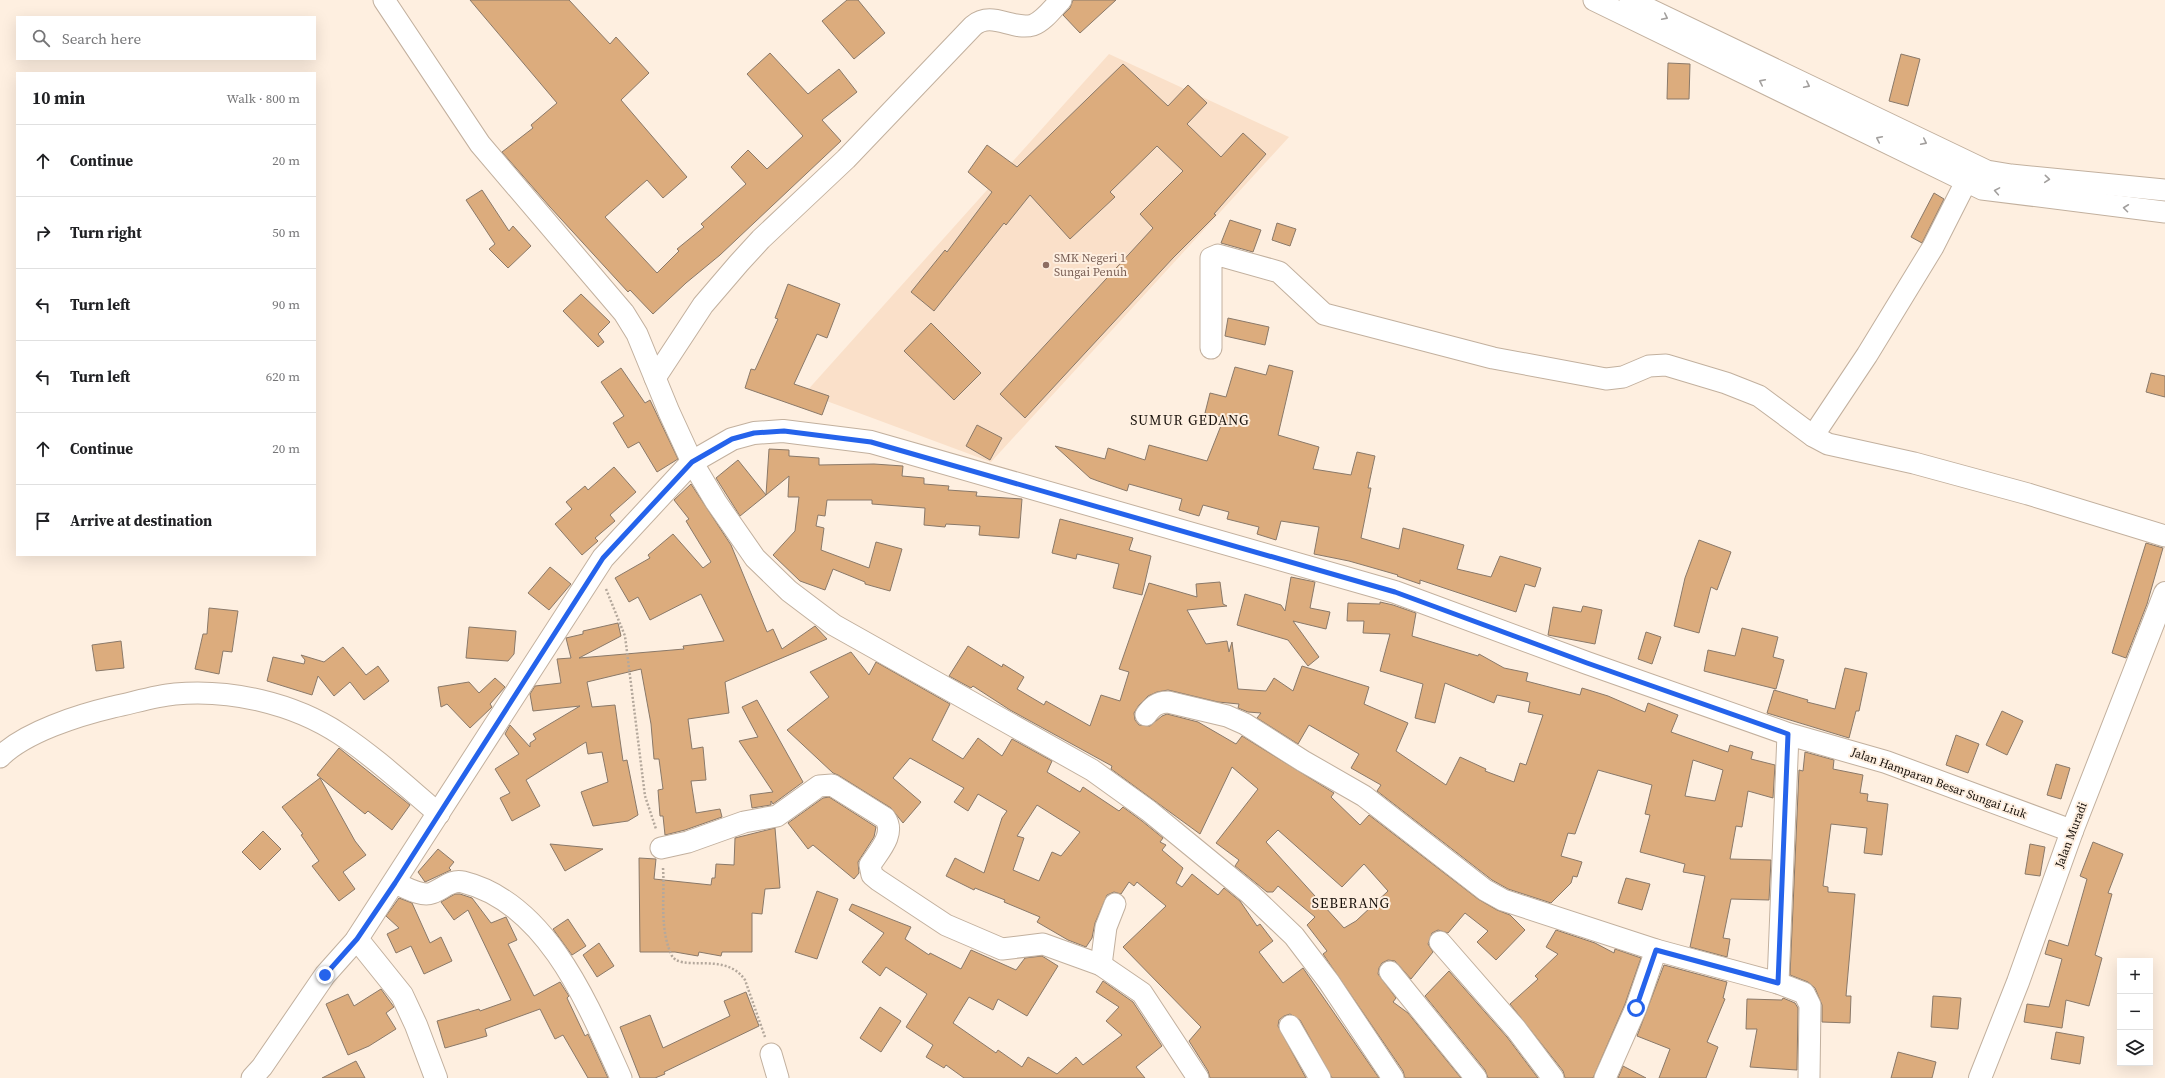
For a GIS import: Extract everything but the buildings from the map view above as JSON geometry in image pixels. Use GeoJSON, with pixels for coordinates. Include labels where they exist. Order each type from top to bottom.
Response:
{"type":"FeatureCollection","features":[{"type":"Feature","properties":{"kind":"main road","name":"Jalan Hamparan Besar Sungai Liuk"},"geometry":{"type":"LineString","coordinates":[[357,939],[395,883],[603,558],[692,462],[732,439],[754,433],[784,431],[871,442],[1395,592],[1587,663],[1788,734],[1886,762],[2072,831]]}},
{"type":"Feature","properties":{"kind":"main road","name":"Jalan Muradi"},"geometry":{"type":"LineString","coordinates":[[1980,1078],[2072,831],[2165,594]]}},
{"type":"Feature","properties":{"kind":"main road"},"geometry":{"type":"LineString","coordinates":[[357,939],[402,995],[416,1025],[436,1078]]}},
{"type":"Feature","properties":{"kind":"street"},"geometry":{"type":"LineString","coordinates":[[384,0],[480,144],[624,313],[637,334],[692,462],[716,502],[755,558],[789,591],[834,625],[1092,770],[1149,811],[1250,892],[1294,936],[1325,976],[1393,1078]]}},
{"type":"Feature","properties":{"kind":"street"},"geometry":{"type":"LineString","coordinates":[[655,378],[703,305],[739,263],[761,239],[846,159],[973,26],[980,20],[987,19],[1017,25],[1034,24],[1041,20],[1061,0]]}},
{"type":"Feature","properties":{"kind":"street"},"geometry":{"type":"LineString","coordinates":[[1594,0],[1970,174],[1987,171],[2011,176],[2165,190]]}},
{"type":"Feature","properties":{"kind":"street"},"geometry":{"type":"LineString","coordinates":[[1630,0],[1970,174],[1982,189],[2009,194],[2165,212]]}},
{"type":"Feature","properties":{"kind":"street"},"geometry":{"type":"LineString","coordinates":[[1813,436],[1867,355],[1933,247],[1970,174]]}},
{"type":"Feature","properties":{"kind":"street"},"geometry":{"type":"LineString","coordinates":[[1211,348],[1211,262],[1212,258],[1218,255],[1279,272],[1324,314],[1493,358],[1606,379],[1623,377],[1649,366],[1666,365],[1726,383],[1758,396],[1813,436],[1828,444],[1914,463],[2028,494],[2165,536]]}},
{"type":"Feature","properties":{"kind":"street"},"geometry":{"type":"LineString","coordinates":[[0,757],[23,740],[74,717],[175,694],[219,693],[261,700],[301,714],[340,734],[439,814]]}},
{"type":"Feature","properties":{"kind":"street"},"geometry":{"type":"LineString","coordinates":[[1146,715],[1153,706],[1161,702],[1168,702],[1227,716],[1245,724],[1303,761],[1364,796],[1494,896],[1656,950],[1778,983],[1804,993],[1810,1005],[1809,1078]]}},
{"type":"Feature","properties":{"kind":"street"},"geometry":{"type":"LineString","coordinates":[[1778,983],[1788,734]]}},
{"type":"Feature","properties":{"kind":"street"},"geometry":{"type":"LineString","coordinates":[[661,848],[688,842],[744,822],[777,816],[819,786],[832,785],[885,818],[889,825],[889,835],[870,865],[872,875],[878,880],[946,925],[1002,949],[1043,944],[1101,965],[1142,993],[1198,1078]]}},
{"type":"Feature","properties":{"kind":"street"},"geometry":{"type":"LineString","coordinates":[[395,883],[427,894],[450,883],[462,882],[503,900],[523,916],[566,966],[596,1022],[621,1078]]}},
{"type":"Feature","properties":{"kind":"street"},"geometry":{"type":"LineString","coordinates":[[1101,965],[1106,927],[1116,904]]}},
{"type":"Feature","properties":{"kind":"street"},"geometry":{"type":"LineString","coordinates":[[252,1078],[262,1067],[325,975],[357,939]]}},
{"type":"Feature","properties":{"kind":"street"},"geometry":{"type":"LineString","coordinates":[[1440,942],[1516,1029],[1553,1078]]}},
{"type":"Feature","properties":{"kind":"street"},"geometry":{"type":"LineString","coordinates":[[1605,1078],[1636,1008],[1656,950]]}},
{"type":"Feature","properties":{"kind":"street"},"geometry":{"type":"LineString","coordinates":[[1390,972],[1476,1078]]}},
{"type":"Feature","properties":{"kind":"street"},"geometry":{"type":"LineString","coordinates":[[1290,1026],[1320,1078]]}},
{"type":"Feature","properties":{"kind":"street"},"geometry":{"type":"LineString","coordinates":[[771,1054],[778,1078]]}},
{"type":"Feature","properties":{"kind":"shaded area","name":"SMK Negeri 1 Sungai Penuh"},"geometry":{"type":"Polygon","coordinates":[[[1109,54],[1289,137],[991,462],[805,393],[1109,54]]]}},
{"type":"Feature","properties":{"kind":"place","name":"SMK Negeri 1 Sungai Penuh"},"geometry":{"type":"Point","coordinates":[1046,265]}},
{"type":"Feature","properties":{"kind":"district","name":"SUMUR GEDANG"},"geometry":{"type":"Point","coordinates":[1190,420]}},
{"type":"Feature","properties":{"kind":"district","name":"SEBERANG"},"geometry":{"type":"Point","coordinates":[1351,903]}},
{"type":"Feature","properties":{"kind":"route"},"geometry":{"type":"LineString","coordinates":[[325,975],[357,939],[395,883],[603,558],[692,462],[732,439],[754,433],[784,431],[871,442],[1395,592],[1587,663],[1788,734],[1778,983],[1656,950],[1636,1008]]}}]}
